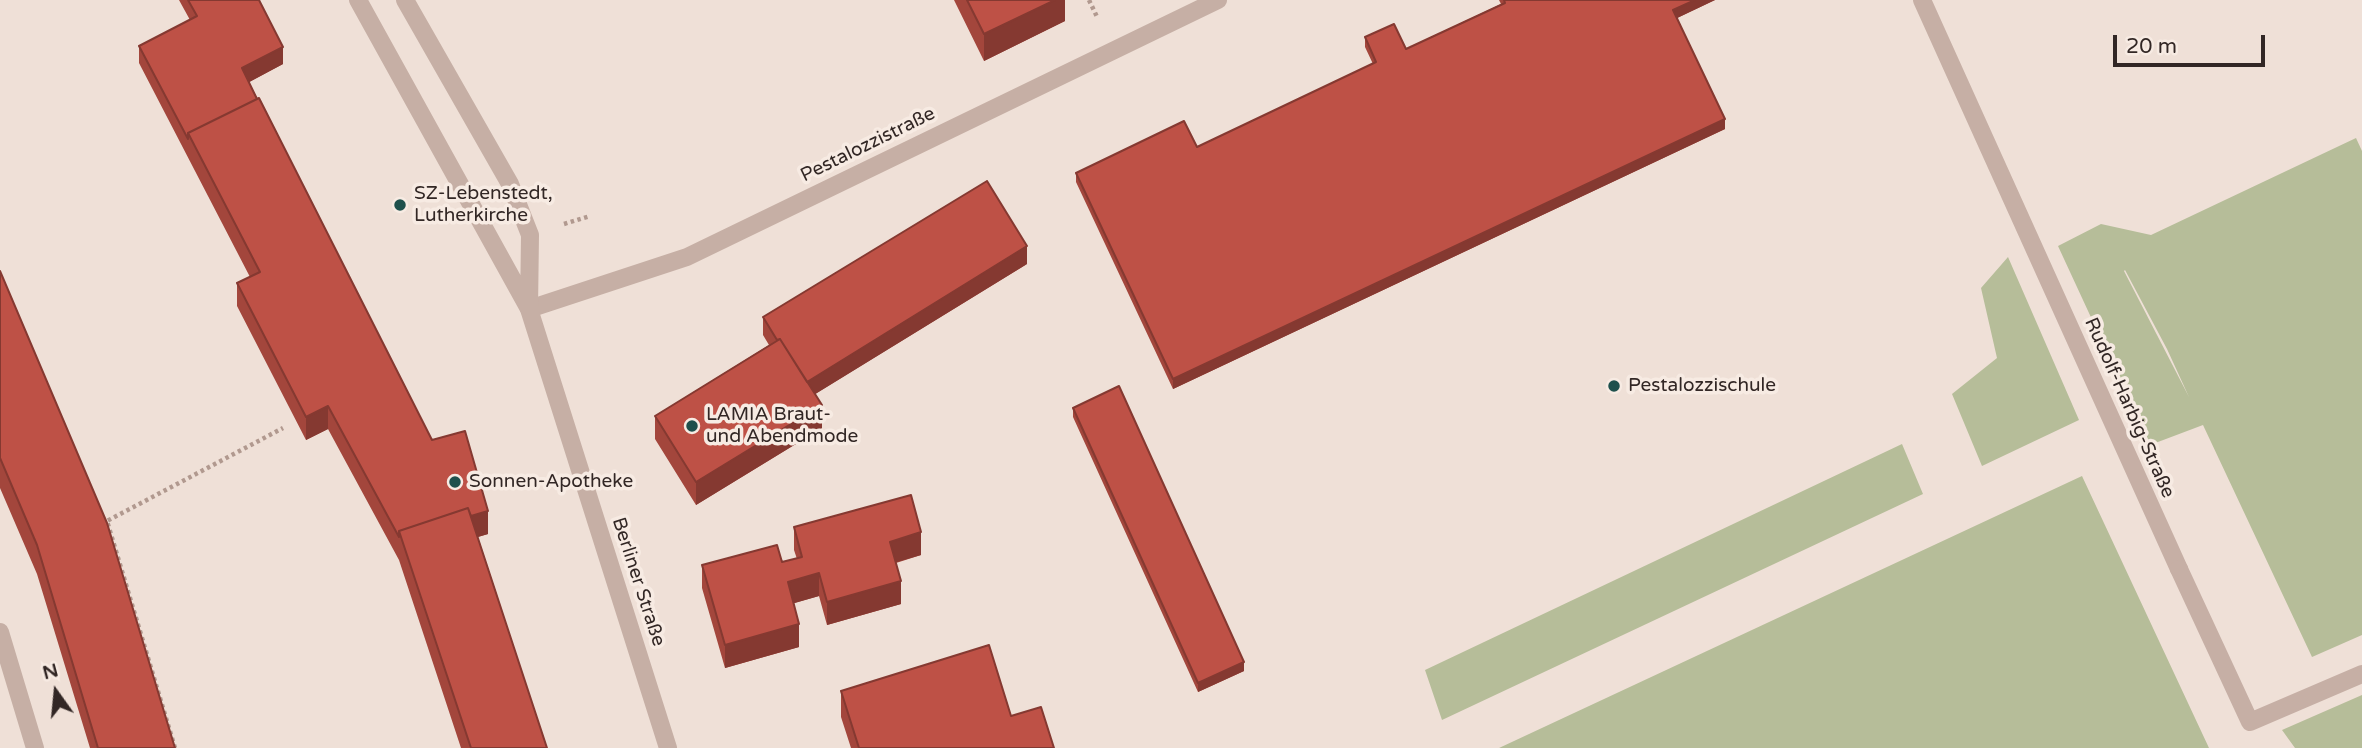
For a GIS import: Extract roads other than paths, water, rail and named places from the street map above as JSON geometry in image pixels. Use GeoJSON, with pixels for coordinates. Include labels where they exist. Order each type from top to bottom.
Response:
{"type":"FeatureCollection","features":[{"type":"Feature","properties":{"kind":"street","name":"Berliner Straße"},"geometry":{"type":"LineString","coordinates":[[359,0],[529,309],[668,748]]}},
{"type":"Feature","properties":{"kind":"street","name":"Berliner Straße"},"geometry":{"type":"LineString","coordinates":[[405,0],[510,184],[530,235],[529,309]]}},
{"type":"Feature","properties":{"kind":"street","name":"Pestalozzistraße"},"geometry":{"type":"LineString","coordinates":[[529,309],[687,257],[1218,0]]}},
{"type":"Feature","properties":{"kind":"street","name":"Rudolf-Harbig-Straße"},"geometry":{"type":"LineString","coordinates":[[1922,0],[2250,722],[2362,674]]}},
{"type":"Feature","properties":{"kind":"street"},"geometry":{"type":"LineString","coordinates":[[0,632],[35,748]]}},
{"type":"Feature","properties":{"kind":"place","name":"SZ-Lebenstedt, Lutherkirche"},"geometry":{"type":"Point","coordinates":[400,205]}},
{"type":"Feature","properties":{"kind":"place","name":"Pestalozzischule"},"geometry":{"type":"Point","coordinates":[1614,386]}},
{"type":"Feature","properties":{"kind":"place","name":"LAMIA Braut- und Abendmode"},"geometry":{"type":"Point","coordinates":[692,426]}},
{"type":"Feature","properties":{"kind":"place","name":"Sonnen-Apotheke"},"geometry":{"type":"Point","coordinates":[455,482]}}]}
